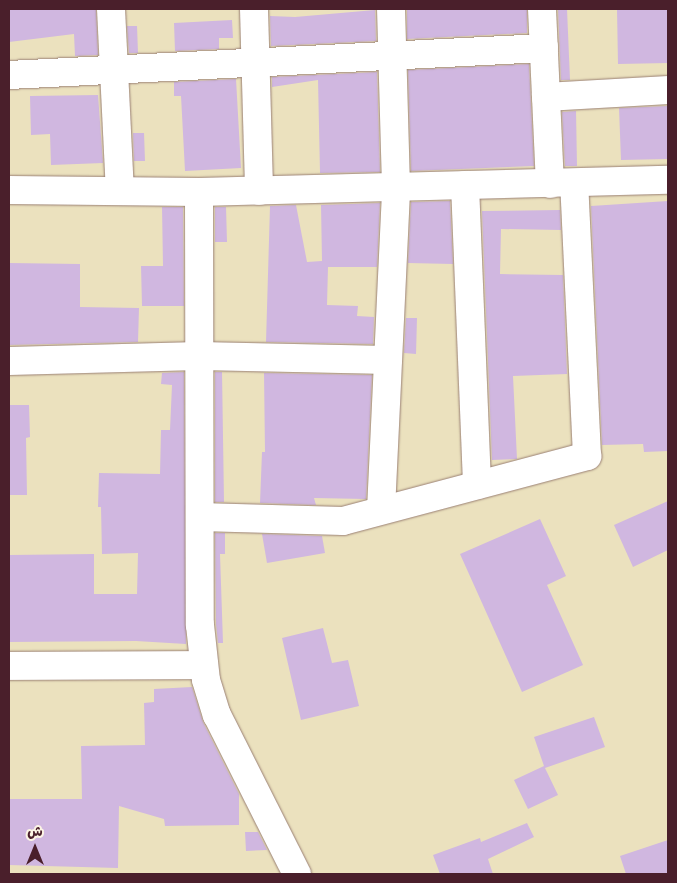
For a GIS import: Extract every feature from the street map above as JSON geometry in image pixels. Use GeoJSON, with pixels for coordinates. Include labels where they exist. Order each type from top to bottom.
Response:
{"type":"FeatureCollection","features":[{"type":"Feature","properties":{"kind":"street"},"geometry":{"type":"LineString","coordinates":[[111,9],[120,191]]}},
{"type":"Feature","properties":{"kind":"street"},"geometry":{"type":"LineString","coordinates":[[254,9],[259,190]]}},
{"type":"Feature","properties":{"kind":"street"},"geometry":{"type":"LineString","coordinates":[[381,510],[396,187],[390,9]]}},
{"type":"Feature","properties":{"kind":"street"},"geometry":{"type":"LineString","coordinates":[[200,517],[343,520],[586,456],[562,183],[546,97],[542,9]]}},
{"type":"Feature","properties":{"kind":"street"},"geometry":{"type":"LineString","coordinates":[[9,75],[544,48]]}},
{"type":"Feature","properties":{"kind":"street"},"geometry":{"type":"LineString","coordinates":[[546,97],[668,90]]}},
{"type":"Feature","properties":{"kind":"street"},"geometry":{"type":"LineString","coordinates":[[9,190],[199,192],[668,180]]}},
{"type":"Feature","properties":{"kind":"street"},"geometry":{"type":"LineString","coordinates":[[465,186],[477,485]]}},
{"type":"Feature","properties":{"kind":"street"},"geometry":{"type":"LineString","coordinates":[[199,192],[200,517],[204,665],[217,715],[296,874]]}},
{"type":"Feature","properties":{"kind":"street"},"geometry":{"type":"LineString","coordinates":[[9,361],[200,356],[388,360]]}},
{"type":"Feature","properties":{"kind":"street"},"geometry":{"type":"LineString","coordinates":[[9,666],[204,665]]}},
{"type":"Feature","properties":{"kind":"building"},"geometry":{"type":"Polygon","coordinates":[[[9,9],[96,9],[98,55],[75,56],[74,34],[9,42],[9,9]]]}},
{"type":"Feature","properties":{"kind":"building"},"geometry":{"type":"Polygon","coordinates":[[[407,9],[527,9],[527,33],[407,39],[407,9]]]}},
{"type":"Feature","properties":{"kind":"building"},"geometry":{"type":"Polygon","coordinates":[[[558,9],[567,9],[570,80],[561,80],[558,9]]]}},
{"type":"Feature","properties":{"kind":"building"},"geometry":{"type":"Polygon","coordinates":[[[617,9],[668,9],[668,63],[618,64],[617,9]]]}},
{"type":"Feature","properties":{"kind":"building"},"geometry":{"type":"Polygon","coordinates":[[[375,10],[376,41],[271,46],[270,16],[295,17],[375,10]]]}},
{"type":"Feature","properties":{"kind":"building"},"geometry":{"type":"Polygon","coordinates":[[[232,20],[233,38],[219,38],[219,49],[175,51],[174,23],[232,20]]]}},
{"type":"Feature","properties":{"kind":"building"},"geometry":{"type":"Polygon","coordinates":[[[127,26],[137,26],[138,53],[129,53],[127,26]]]}},
{"type":"Feature","properties":{"kind":"building"},"geometry":{"type":"Polygon","coordinates":[[[529,64],[534,166],[411,171],[408,70],[529,64]]]}},
{"type":"Feature","properties":{"kind":"building"},"geometry":{"type":"Polygon","coordinates":[[[377,72],[380,172],[320,173],[318,80],[272,87],[272,77],[377,72]]]}},
{"type":"Feature","properties":{"kind":"building"},"geometry":{"type":"Polygon","coordinates":[[[236,79],[241,168],[185,171],[181,96],[174,96],[174,82],[236,79]]]}},
{"type":"Feature","properties":{"kind":"building"},"geometry":{"type":"Polygon","coordinates":[[[98,95],[103,163],[51,165],[50,134],[31,135],[30,96],[98,95]]]}},
{"type":"Feature","properties":{"kind":"building"},"geometry":{"type":"Polygon","coordinates":[[[668,106],[668,159],[621,160],[619,108],[668,106]]]}},
{"type":"Feature","properties":{"kind":"building"},"geometry":{"type":"Polygon","coordinates":[[[576,111],[577,166],[565,166],[562,112],[576,111]]]}},
{"type":"Feature","properties":{"kind":"building"},"geometry":{"type":"Polygon","coordinates":[[[133,133],[144,133],[145,161],[134,161],[133,133]]]}},
{"type":"Feature","properties":{"kind":"building"},"geometry":{"type":"Polygon","coordinates":[[[450,201],[453,264],[408,263],[411,202],[450,201]]]}},
{"type":"Feature","properties":{"kind":"building"},"geometry":{"type":"Polygon","coordinates":[[[668,201],[668,451],[644,452],[643,444],[602,445],[591,206],[668,201]]]}},
{"type":"Feature","properties":{"kind":"building"},"geometry":{"type":"Polygon","coordinates":[[[380,203],[377,267],[328,267],[327,305],[358,306],[357,316],[374,317],[373,344],[266,342],[270,206],[296,205],[307,262],[322,261],[321,205],[380,203]]]}},
{"type":"Feature","properties":{"kind":"building"},"geometry":{"type":"Polygon","coordinates":[[[162,207],[183,207],[184,306],[142,306],[141,266],[163,266],[162,207]]]}},
{"type":"Feature","properties":{"kind":"building"},"geometry":{"type":"Polygon","coordinates":[[[215,207],[226,207],[227,242],[215,242],[215,207]]]}},
{"type":"Feature","properties":{"kind":"building"},"geometry":{"type":"Polygon","coordinates":[[[560,210],[561,230],[501,229],[500,274],[563,275],[567,374],[513,376],[517,459],[492,460],[482,211],[560,210]]]}},
{"type":"Feature","properties":{"kind":"building"},"geometry":{"type":"Polygon","coordinates":[[[9,263],[80,264],[80,307],[139,308],[138,342],[9,345],[9,263]]]}},
{"type":"Feature","properties":{"kind":"building"},"geometry":{"type":"Polygon","coordinates":[[[406,318],[417,318],[416,354],[404,353],[406,318]]]}},
{"type":"Feature","properties":{"kind":"building"},"geometry":{"type":"Polygon","coordinates":[[[184,372],[186,644],[136,641],[9,642],[9,555],[94,554],[94,594],[137,594],[138,553],[102,554],[101,507],[98,507],[99,473],[160,474],[161,430],[170,430],[172,385],[161,384],[162,373],[184,372]]]}},
{"type":"Feature","properties":{"kind":"building"},"geometry":{"type":"Polygon","coordinates":[[[215,372],[222,372],[224,502],[215,502],[215,372]]]}},
{"type":"Feature","properties":{"kind":"building"},"geometry":{"type":"Polygon","coordinates":[[[264,373],[372,375],[366,499],[314,498],[316,505],[260,503],[262,452],[265,452],[264,373]]]}},
{"type":"Feature","properties":{"kind":"building"},"geometry":{"type":"Polygon","coordinates":[[[9,405],[29,405],[30,437],[26,438],[27,495],[9,495],[9,405]]]}},
{"type":"Feature","properties":{"kind":"building"},"geometry":{"type":"Polygon","coordinates":[[[668,501],[668,550],[633,567],[614,525],[668,501]]]}},
{"type":"Feature","properties":{"kind":"building"},"geometry":{"type":"Polygon","coordinates":[[[540,519],[566,576],[547,585],[583,665],[522,692],[460,554],[540,519]]]}},
{"type":"Feature","properties":{"kind":"building"},"geometry":{"type":"Polygon","coordinates":[[[215,533],[225,533],[225,554],[220,554],[223,643],[218,643],[216,624],[215,533]]]}},
{"type":"Feature","properties":{"kind":"building"},"geometry":{"type":"Polygon","coordinates":[[[262,534],[322,536],[325,553],[267,563],[262,534]]]}},
{"type":"Feature","properties":{"kind":"building"},"geometry":{"type":"Polygon","coordinates":[[[323,628],[332,663],[348,660],[359,706],[301,720],[282,638],[323,628]]]}},
{"type":"Feature","properties":{"kind":"building"},"geometry":{"type":"Polygon","coordinates":[[[192,687],[203,722],[239,794],[239,825],[165,826],[164,819],[119,806],[118,868],[9,865],[9,799],[82,799],[81,746],[145,745],[144,703],[154,702],[154,689],[192,687]]]}},
{"type":"Feature","properties":{"kind":"building"},"geometry":{"type":"Polygon","coordinates":[[[594,717],[605,747],[545,768],[558,795],[528,809],[514,780],[544,766],[534,737],[594,717]]]}},
{"type":"Feature","properties":{"kind":"building"},"geometry":{"type":"Polygon","coordinates":[[[527,823],[534,837],[488,859],[493,874],[440,874],[433,855],[480,838],[481,842],[527,823]]]}},
{"type":"Feature","properties":{"kind":"building"},"geometry":{"type":"Polygon","coordinates":[[[245,832],[258,832],[267,850],[246,851],[245,832]]]}},
{"type":"Feature","properties":{"kind":"building"},"geometry":{"type":"Polygon","coordinates":[[[668,840],[668,874],[626,874],[620,856],[668,840]]]}}]}
